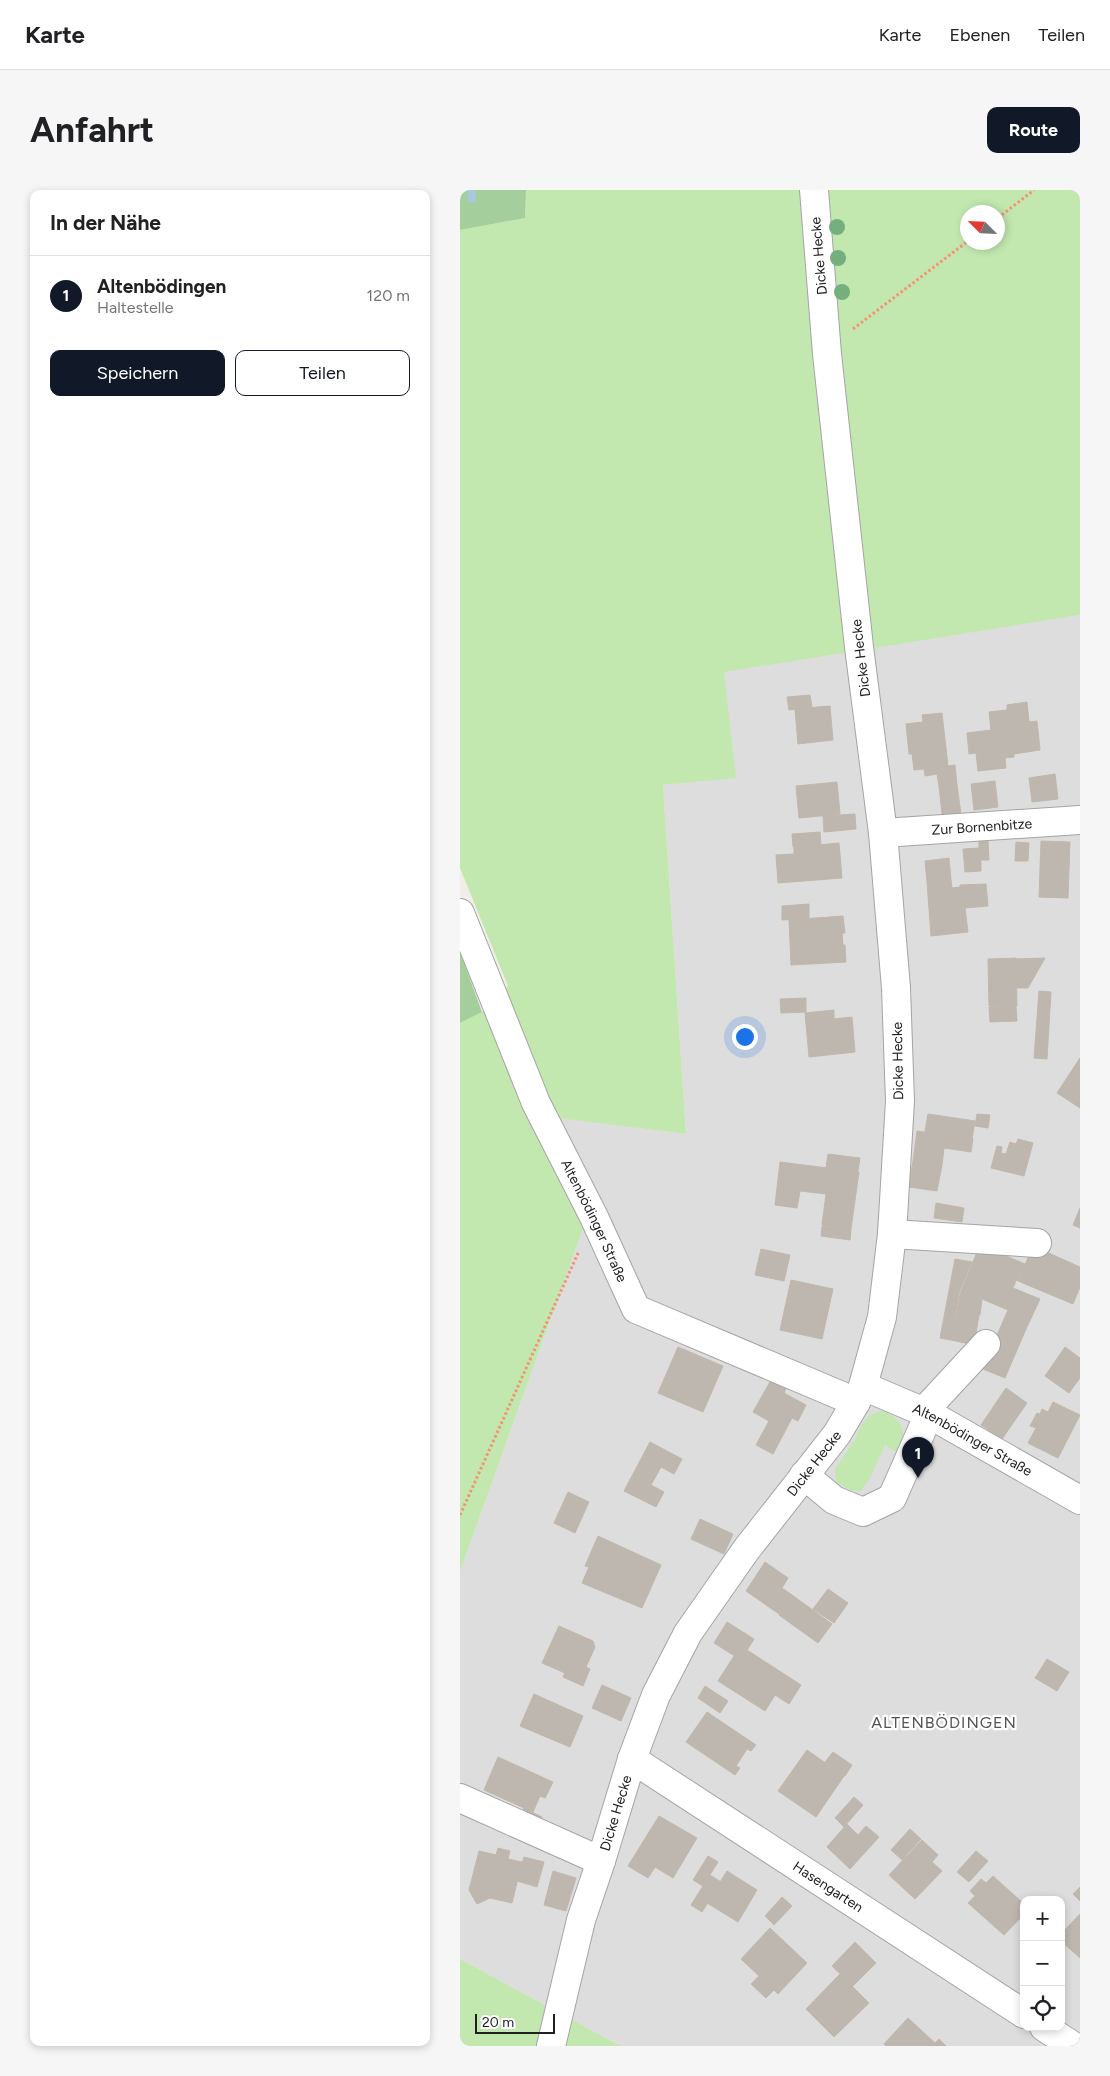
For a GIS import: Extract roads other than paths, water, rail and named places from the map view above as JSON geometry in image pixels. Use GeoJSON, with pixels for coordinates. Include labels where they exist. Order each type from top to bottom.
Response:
{"type":"FeatureCollection","features":[{"type":"Feature","properties":{"kind":"street","name":"Dicke Hecke"},"geometry":{"type":"LineString","coordinates":[[551,2046],[581,1920],[602,1861],[632,1759],[656,1695],[688,1633],[746,1550],[837,1434],[860,1394],[882,1316],[892,1234],[900,1101],[896,988],[883,833],[859,647],[827,354],[814,190]]}},
{"type":"Feature","properties":{"kind":"street","name":"Zur Bornenbitze"},"geometry":{"type":"LineString","coordinates":[[883,833],[1080,820]]}},
{"type":"Feature","properties":{"kind":"street","name":"Altenbödinger Straße"},"geometry":{"type":"LineString","coordinates":[[460,913],[536,1103],[594,1217],[636,1308],[860,1394],[926,1413],[1080,1500]]}},
{"type":"Feature","properties":{"kind":"street"},"geometry":{"type":"LineString","coordinates":[[892,1234],[1037,1243]]}},
{"type":"Feature","properties":{"kind":"street"},"geometry":{"type":"LineString","coordinates":[[804,1475],[834,1500],[864,1512],[892,1498],[926,1413],[986,1344]]}},
{"type":"Feature","properties":{"kind":"street","name":"Hasengarten"},"geometry":{"type":"LineString","coordinates":[[632,1759],[1020,2011]]}},
{"type":"Feature","properties":{"kind":"street","name":"Dicke Hecke"},"geometry":{"type":"LineString","coordinates":[[460,1798],[602,1861]]}},
{"type":"Feature","properties":{"kind":"street"},"geometry":{"type":"LineString","coordinates":[[1050,2031],[1074,2046],[1080,2036]]}},
{"type":"Feature","properties":{"kind":"waterway"},"geometry":{"type":"LineString","coordinates":[[471,190],[472,199]]}},
{"type":"Feature","properties":{"kind":"place","name":"Altenbödingen"},"geometry":{"type":"Point","coordinates":[918,1478]}},
{"type":"Feature","properties":{"kind":"district","name":"ALTENBÖDINGEN"},"geometry":{"type":"Point","coordinates":[944,1722]}}]}
